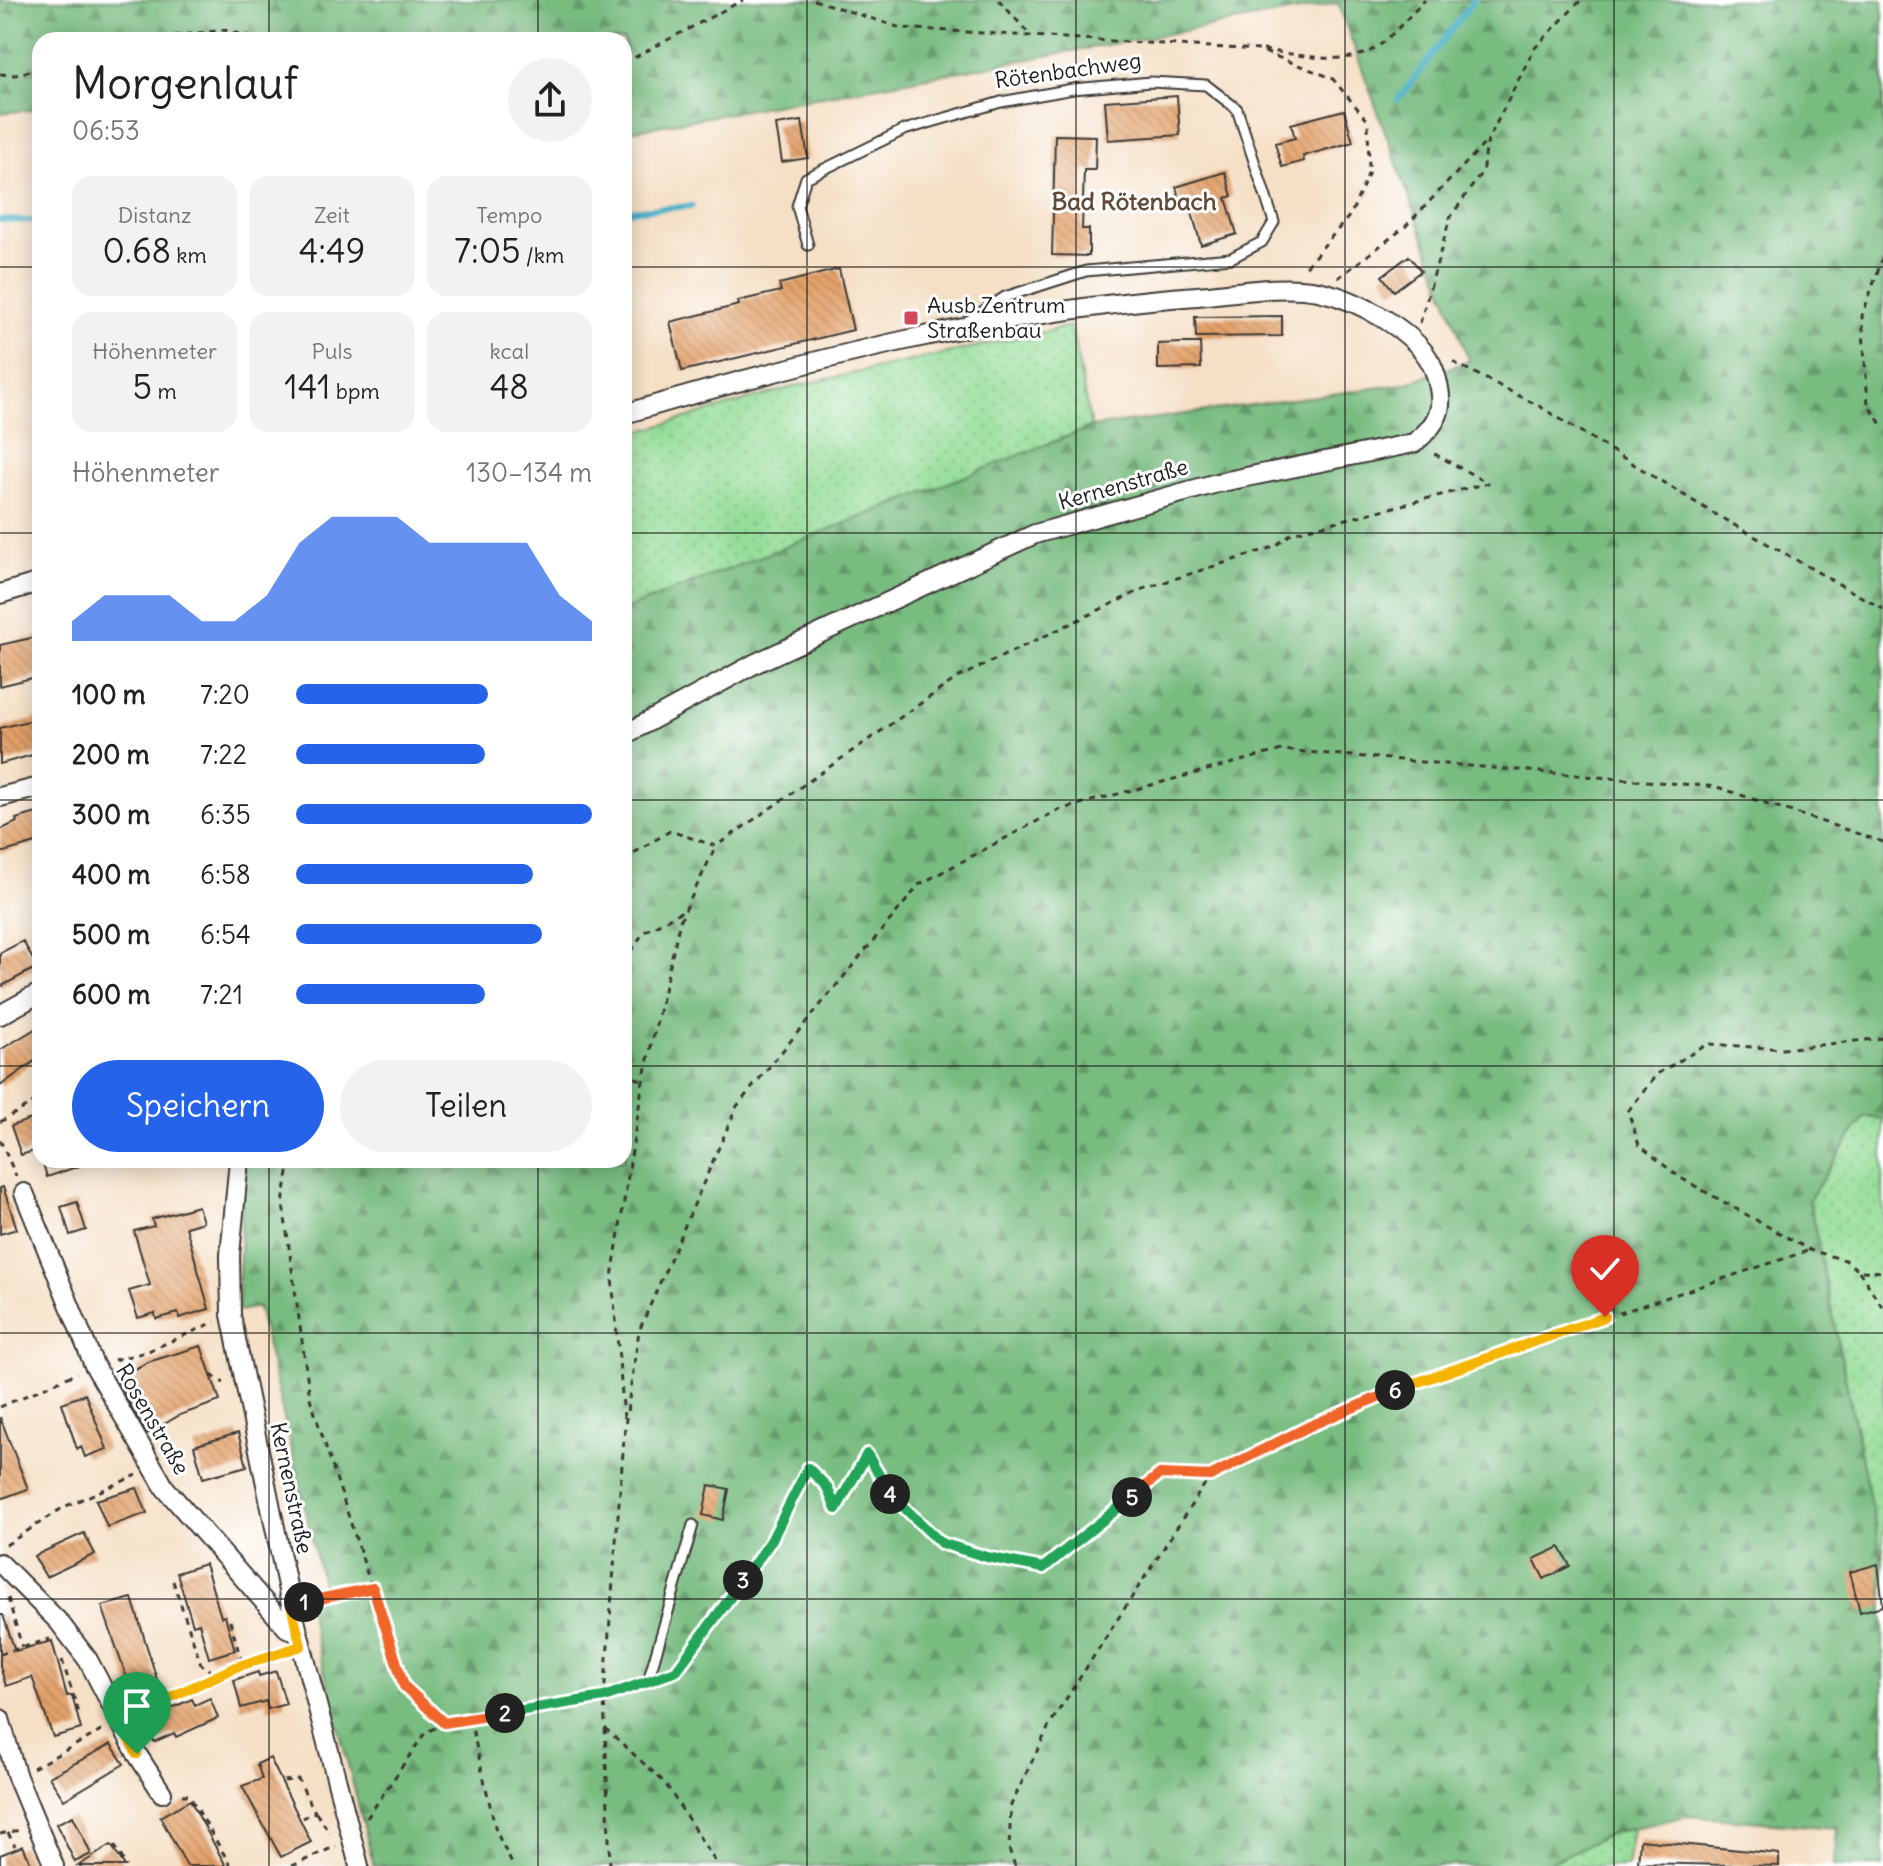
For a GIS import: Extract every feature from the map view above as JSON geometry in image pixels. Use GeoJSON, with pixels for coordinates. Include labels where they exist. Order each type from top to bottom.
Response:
{"type":"FeatureCollection","features":[{"type":"Feature","properties":{"kind":"street"},"geometry":{"type":"LineString","coordinates":[[1283,290],[1318,291],[1381,315],[1415,343],[1432,365],[1443,394],[1434,427],[1414,443]]}},
{"type":"Feature","properties":{"kind":"street","name":"Rötenbachweg"},"geometry":{"type":"LineString","coordinates":[[632,412],[742,379],[958,327],[1117,302],[1283,290]]}},
{"type":"Feature","properties":{"kind":"street","name":"Kernenstraße"},"geometry":{"type":"LineString","coordinates":[[632,731],[756,663],[1035,534],[1217,483],[1414,443]]}},
{"type":"Feature","properties":{"kind":"street"},"geometry":{"type":"LineString","coordinates":[[0,594],[32,584]]}},
{"type":"Feature","properties":{"kind":"street"},"geometry":{"type":"LineString","coordinates":[[0,797],[32,789]]}},
{"type":"Feature","properties":{"kind":"street"},"geometry":{"type":"LineString","coordinates":[[0,1015],[32,997]]}},
{"type":"Feature","properties":{"kind":"street","name":"Kernenstraße"},"geometry":{"type":"LineString","coordinates":[[238,1168],[230,1255],[231,1315],[291,1605],[359,1866]]}},
{"type":"Feature","properties":{"kind":"street","name":"Rosenstraße"},"geometry":{"type":"LineString","coordinates":[[24,1193],[94,1365],[165,1488],[300,1639]]}},
{"type":"Feature","properties":{"kind":"street"},"geometry":{"type":"LineString","coordinates":[[0,1563],[59,1622],[88,1660],[119,1721],[162,1793]]}},
{"type":"Feature","properties":{"kind":"street"},"geometry":{"type":"LineString","coordinates":[[0,1719],[17,1777],[54,1866]]}},
{"type":"Feature","properties":{"kind":"lane","name":"Rötenbachweg"},"geometry":{"type":"LineString","coordinates":[[808,245],[797,206],[806,178],[904,130],[1001,102],[1073,89],[1151,82],[1206,85],[1237,109],[1274,222],[1262,242],[1231,258],[1086,271],[1005,297],[958,327]]}},
{"type":"Feature","properties":{"kind":"lane"},"geometry":{"type":"LineString","coordinates":[[648,1681],[693,1525]]}},
{"type":"Feature","properties":{"kind":"path"},"geometry":{"type":"LineString","coordinates":[[632,59],[743,0]]}},
{"type":"Feature","properties":{"kind":"path"},"geometry":{"type":"LineString","coordinates":[[814,0],[901,28],[1259,50],[1346,59],[1380,45],[1425,0]]}},
{"type":"Feature","properties":{"kind":"path"},"geometry":{"type":"LineString","coordinates":[[999,0],[1031,36]]}},
{"type":"Feature","properties":{"kind":"path"},"geometry":{"type":"LineString","coordinates":[[1415,343],[1450,218],[1482,172],[1488,140],[1534,49],[1581,0]]}},
{"type":"Feature","properties":{"kind":"path"},"geometry":{"type":"LineString","coordinates":[[207,32],[232,32]]}},
{"type":"Feature","properties":{"kind":"path"},"geometry":{"type":"LineString","coordinates":[[1259,50],[1332,78],[1368,121],[1369,172],[1351,214],[1283,290]]}},
{"type":"Feature","properties":{"kind":"path"},"geometry":{"type":"LineString","coordinates":[[0,74],[15,75],[32,70]]}},
{"type":"Feature","properties":{"kind":"path"},"geometry":{"type":"LineString","coordinates":[[1318,291],[1405,227],[1488,140]]}},
{"type":"Feature","properties":{"kind":"path"},"geometry":{"type":"LineString","coordinates":[[1883,257],[1862,316],[1868,405],[1883,427]]}},
{"type":"Feature","properties":{"kind":"path"},"geometry":{"type":"LineString","coordinates":[[1442,357],[1539,406],[1713,513],[1883,609]]}},
{"type":"Feature","properties":{"kind":"path"},"geometry":{"type":"LineString","coordinates":[[632,1151],[643,1081],[680,921],[716,846],[957,678],[1143,589],[1274,547],[1292,533],[1488,483],[1414,443]]}},
{"type":"Feature","properties":{"kind":"path"},"geometry":{"type":"LineString","coordinates":[[610,1866],[604,1697],[625,1426],[639,1331],[737,1106],[920,884],[1058,810],[1282,750],[1717,787],[1883,842]]}},
{"type":"Feature","properties":{"kind":"path"},"geometry":{"type":"LineString","coordinates":[[632,854],[670,831],[716,846]]}},
{"type":"Feature","properties":{"kind":"path"},"geometry":{"type":"LineString","coordinates":[[632,949],[644,932],[686,909]]}},
{"type":"Feature","properties":{"kind":"path"},"geometry":{"type":"LineString","coordinates":[[1883,1038],[1783,1049],[1708,1044],[1657,1074],[1628,1111],[1639,1145],[1679,1177],[1810,1250],[1845,1260],[1859,1271],[1883,1308]]}},
{"type":"Feature","properties":{"kind":"path"},"geometry":{"type":"LineString","coordinates":[[632,1076],[643,1081]]}},
{"type":"Feature","properties":{"kind":"path"},"geometry":{"type":"LineString","coordinates":[[0,1122],[32,1104]]}},
{"type":"Feature","properties":{"kind":"path"},"geometry":{"type":"LineString","coordinates":[[0,1140],[24,1193]]}},
{"type":"Feature","properties":{"kind":"path"},"geometry":{"type":"LineString","coordinates":[[289,1168],[283,1204],[310,1398],[404,1686],[444,1723]]}},
{"type":"Feature","properties":{"kind":"path"},"geometry":{"type":"LineString","coordinates":[[625,1426],[612,1277],[629,1168]]}},
{"type":"Feature","properties":{"kind":"path"},"geometry":{"type":"LineString","coordinates":[[292,1866],[352,1839],[425,1733],[444,1723],[604,1697],[676,1671],[771,1541],[808,1468],[827,1487],[836,1509],[867,1454],[893,1501],[941,1543],[987,1557],[1043,1568],[1160,1474],[1210,1476],[1310,1426],[1426,1377],[1810,1250]]}},
{"type":"Feature","properties":{"kind":"path"},"geometry":{"type":"LineString","coordinates":[[1859,1271],[1883,1272]]}},
{"type":"Feature","properties":{"kind":"path"},"geometry":{"type":"LineString","coordinates":[[0,1407],[94,1365],[146,1352],[231,1315]]}},
{"type":"Feature","properties":{"kind":"path"},"geometry":{"type":"LineString","coordinates":[[0,1550],[64,1507],[153,1468]]}},
{"type":"Feature","properties":{"kind":"path"},"geometry":{"type":"LineString","coordinates":[[1015,1866],[1009,1849],[1011,1805],[1050,1724],[1210,1476]]}},
{"type":"Feature","properties":{"kind":"path"},"geometry":{"type":"LineString","coordinates":[[173,1581],[201,1664],[217,1676]]}},
{"type":"Feature","properties":{"kind":"path"},"geometry":{"type":"LineString","coordinates":[[19,1582],[8,1595],[22,1647]]}},
{"type":"Feature","properties":{"kind":"path"},"geometry":{"type":"LineString","coordinates":[[291,1605],[373,1588]]}},
{"type":"Feature","properties":{"kind":"path"},"geometry":{"type":"LineString","coordinates":[[230,1621],[242,1665]]}},
{"type":"Feature","properties":{"kind":"path"},"geometry":{"type":"LineString","coordinates":[[17,1777],[119,1721],[300,1639]]}},
{"type":"Feature","properties":{"kind":"path"},"geometry":{"type":"LineString","coordinates":[[0,1654],[55,1640]]}},
{"type":"Feature","properties":{"kind":"path"},"geometry":{"type":"LineString","coordinates":[[61,1656],[80,1716]]}},
{"type":"Feature","properties":{"kind":"path"},"geometry":{"type":"LineString","coordinates":[[470,1719],[496,1831],[513,1866]]}},
{"type":"Feature","properties":{"kind":"path"},"geometry":{"type":"LineString","coordinates":[[605,1728],[665,1783],[718,1866]]}},
{"type":"Feature","properties":{"kind":"path"},"geometry":{"type":"LineString","coordinates":[[284,1781],[298,1779],[332,1836]]}},
{"type":"Feature","properties":{"kind":"path"},"geometry":{"type":"LineString","coordinates":[[162,1793],[189,1795],[231,1866]]}},
{"type":"Feature","properties":{"kind":"path"},"geometry":{"type":"LineString","coordinates":[[303,1818],[315,1812]]}},
{"type":"Feature","properties":{"kind":"path"},"geometry":{"type":"LineString","coordinates":[[8,1833],[15,1846]]}},
{"type":"Feature","properties":{"kind":"path"},"geometry":{"type":"LineString","coordinates":[[114,1845],[127,1866]]}},
{"type":"Feature","properties":{"kind":"green space"},"geometry":{"type":"Polygon","coordinates":[[[0,0],[1883,0],[1883,1120],[1864,1116],[1809,1200],[1883,1564],[1883,1866],[1834,1866],[1837,1828],[1687,1816],[1611,1833],[1543,1866],[374,1866],[306,1600],[325,1595],[258,1307],[238,1311],[242,1192],[246,1168],[632,1168],[632,607],[1091,427],[1404,384],[1469,361],[1338,3],[632,131],[632,32],[32,32],[32,110],[0,113],[0,0]]]}},
{"type":"Feature","properties":{"kind":"green space"},"geometry":{"type":"Polygon","coordinates":[[[1071,326],[1091,427],[632,607],[632,434],[800,385],[1071,326]]]}},
{"type":"Feature","properties":{"kind":"green space"},"geometry":{"type":"Polygon","coordinates":[[[1864,1116],[1883,1120],[1883,1564],[1809,1200],[1864,1116]]]}},
{"type":"Feature","properties":{"kind":"green space"},"geometry":{"type":"Polygon","coordinates":[[[1633,1828],[1627,1866],[1543,1866],[1611,1833],[1633,1828]]]}},
{"type":"Feature","properties":{"kind":"building"},"geometry":{"type":"Polygon","coordinates":[[[1177,96],[1180,135],[1108,140],[1105,101],[1177,96]]]}},
{"type":"Feature","properties":{"kind":"building"},"geometry":{"type":"Polygon","coordinates":[[[1344,110],[1353,142],[1303,156],[1304,161],[1282,167],[1275,143],[1295,138],[1291,124],[1344,110]]]}},
{"type":"Feature","properties":{"kind":"building"},"geometry":{"type":"Polygon","coordinates":[[[802,121],[808,158],[782,162],[776,125],[802,121]]]}},
{"type":"Feature","properties":{"kind":"building"},"geometry":{"type":"Polygon","coordinates":[[[1055,135],[1096,136],[1095,170],[1084,170],[1082,229],[1089,229],[1089,256],[1052,255],[1055,135]]]}},
{"type":"Feature","properties":{"kind":"building"},"geometry":{"type":"Polygon","coordinates":[[[1225,172],[1232,196],[1226,198],[1237,234],[1201,245],[1191,209],[1183,211],[1176,187],[1225,172]]]}},
{"type":"Feature","properties":{"kind":"building"},"geometry":{"type":"Polygon","coordinates":[[[1409,256],[1421,271],[1394,291],[1382,276],[1409,256]]]}},
{"type":"Feature","properties":{"kind":"building"},"geometry":{"type":"Polygon","coordinates":[[[839,269],[853,330],[682,371],[670,322],[739,305],[738,301],[781,291],[779,284],[839,269]]]}},
{"type":"Feature","properties":{"kind":"building"},"geometry":{"type":"Polygon","coordinates":[[[1282,316],[1282,336],[1196,337],[1195,317],[1282,316]]]}},
{"type":"Feature","properties":{"kind":"building"},"geometry":{"type":"Polygon","coordinates":[[[1200,343],[1201,368],[1158,369],[1158,344],[1200,343]]]}},
{"type":"Feature","properties":{"kind":"building"},"geometry":{"type":"Polygon","coordinates":[[[32,638],[32,678],[0,686],[0,645],[32,638]]]}},
{"type":"Feature","properties":{"kind":"building"},"geometry":{"type":"Polygon","coordinates":[[[32,720],[32,755],[0,764],[0,728],[32,720]]]}},
{"type":"Feature","properties":{"kind":"building"},"geometry":{"type":"Polygon","coordinates":[[[32,814],[32,844],[0,853],[0,830],[17,822],[16,819],[32,814]]]}},
{"type":"Feature","properties":{"kind":"building"},"geometry":{"type":"Polygon","coordinates":[[[23,941],[32,958],[32,970],[0,987],[0,953],[23,941]]]}},
{"type":"Feature","properties":{"kind":"building"},"geometry":{"type":"Polygon","coordinates":[[[32,1031],[32,1063],[0,1086],[0,1050],[32,1031]]]}},
{"type":"Feature","properties":{"kind":"building"},"geometry":{"type":"Polygon","coordinates":[[[32,1119],[32,1152],[21,1155],[11,1126],[32,1119]]]}},
{"type":"Feature","properties":{"kind":"building"},"geometry":{"type":"Polygon","coordinates":[[[44,1168],[73,1168],[47,1177],[44,1168]]]}},
{"type":"Feature","properties":{"kind":"building"},"geometry":{"type":"Polygon","coordinates":[[[3,1187],[17,1229],[0,1234],[0,1188],[3,1187]]]}},
{"type":"Feature","properties":{"kind":"building"},"geometry":{"type":"Polygon","coordinates":[[[77,1202],[86,1230],[70,1235],[61,1207],[77,1202]]]}},
{"type":"Feature","properties":{"kind":"building"},"geometry":{"type":"Polygon","coordinates":[[[198,1206],[203,1222],[186,1227],[209,1309],[179,1318],[178,1313],[156,1319],[155,1313],[138,1318],[129,1291],[150,1285],[134,1231],[154,1226],[152,1219],[198,1206]]]}},
{"type":"Feature","properties":{"kind":"building"},"geometry":{"type":"Polygon","coordinates":[[[201,1346],[220,1401],[180,1415],[147,1434],[116,1379],[148,1362],[201,1346]]]}},
{"type":"Feature","properties":{"kind":"building"},"geometry":{"type":"Polygon","coordinates":[[[85,1394],[107,1449],[85,1457],[81,1446],[77,1449],[62,1403],[85,1394]]]}},
{"type":"Feature","properties":{"kind":"building"},"geometry":{"type":"Polygon","coordinates":[[[0,1417],[28,1489],[0,1499],[0,1417]]]}},
{"type":"Feature","properties":{"kind":"building"},"geometry":{"type":"Polygon","coordinates":[[[238,1433],[247,1466],[203,1478],[194,1446],[238,1433]]]}},
{"type":"Feature","properties":{"kind":"building"},"geometry":{"type":"Polygon","coordinates":[[[709,1485],[729,1489],[723,1520],[703,1515],[709,1485]]]}},
{"type":"Feature","properties":{"kind":"building"},"geometry":{"type":"Polygon","coordinates":[[[137,1488],[147,1513],[107,1527],[96,1500],[137,1488]]]}},
{"type":"Feature","properties":{"kind":"building"},"geometry":{"type":"Polygon","coordinates":[[[84,1533],[95,1554],[46,1577],[34,1556],[84,1533]]]}},
{"type":"Feature","properties":{"kind":"building"},"geometry":{"type":"Polygon","coordinates":[[[1560,1547],[1570,1566],[1544,1579],[1534,1559],[1560,1547]]]}},
{"type":"Feature","properties":{"kind":"building"},"geometry":{"type":"Polygon","coordinates":[[[205,1564],[235,1650],[209,1658],[199,1623],[193,1625],[177,1573],[205,1564]]]}},
{"type":"Feature","properties":{"kind":"building"},"geometry":{"type":"Polygon","coordinates":[[[1878,1564],[1883,1606],[1860,1612],[1850,1572],[1878,1564]]]}},
{"type":"Feature","properties":{"kind":"building"},"geometry":{"type":"Polygon","coordinates":[[[132,1598],[159,1686],[132,1693],[102,1606],[132,1598]]]}},
{"type":"Feature","properties":{"kind":"building"},"geometry":{"type":"Polygon","coordinates":[[[0,1615],[3,1615],[15,1651],[52,1641],[67,1696],[72,1695],[81,1729],[53,1737],[32,1677],[6,1686],[0,1666],[0,1615]]]}},
{"type":"Feature","properties":{"kind":"building"},"geometry":{"type":"Polygon","coordinates":[[[276,1671],[286,1704],[268,1709],[266,1701],[241,1708],[234,1680],[258,1672],[259,1676],[276,1671]]]}},
{"type":"Feature","properties":{"kind":"building"},"geometry":{"type":"Polygon","coordinates":[[[210,1698],[218,1718],[176,1737],[174,1733],[154,1742],[144,1720],[192,1699],[195,1705],[210,1698]]]}},
{"type":"Feature","properties":{"kind":"building"},"geometry":{"type":"Polygon","coordinates":[[[111,1744],[124,1764],[64,1800],[49,1777],[111,1744]]]}},
{"type":"Feature","properties":{"kind":"building"},"geometry":{"type":"Polygon","coordinates":[[[270,1758],[311,1842],[281,1857],[242,1786],[262,1779],[257,1764],[270,1758]]]}},
{"type":"Feature","properties":{"kind":"building"},"geometry":{"type":"Polygon","coordinates":[[[190,1800],[226,1866],[187,1866],[160,1817],[190,1800]]]}},
{"type":"Feature","properties":{"kind":"building"},"geometry":{"type":"Polygon","coordinates":[[[73,1816],[91,1854],[75,1862],[56,1824],[73,1816]]]}},
{"type":"Feature","properties":{"kind":"building"},"geometry":{"type":"Polygon","coordinates":[[[1640,1840],[1779,1854],[1779,1866],[1638,1863],[1640,1840]]]}},
{"type":"Feature","properties":{"kind":"building"},"geometry":{"type":"Polygon","coordinates":[[[111,1845],[125,1866],[78,1866],[111,1845]]]}},
{"type":"Feature","properties":{"kind":"building"},"geometry":{"type":"Polygon","coordinates":[[[23,1846],[32,1866],[0,1866],[0,1855],[23,1846]]]}},
{"type":"Feature","properties":{"kind":"waterway"},"geometry":{"type":"LineString","coordinates":[[1398,100],[1474,0]]}},
{"type":"Feature","properties":{"kind":"waterway"},"geometry":{"type":"LineString","coordinates":[[632,210],[692,206]]}},
{"type":"Feature","properties":{"kind":"waterway"},"geometry":{"type":"LineString","coordinates":[[0,220],[32,221]]}},
{"type":"Feature","properties":{"kind":"place","name":"Ausb.Zentrum Straßenbau"},"geometry":{"type":"Point","coordinates":[911,318]}},
{"type":"Feature","properties":{"kind":"district","name":"Bad Rötenbach"},"geometry":{"type":"Point","coordinates":[1134,202]}},
{"type":"Feature","properties":{"kind":"route"},"geometry":{"type":"LineString","coordinates":[[137,1754],[119,1721],[236,1667],[301,1646],[291,1605],[373,1588],[404,1686],[444,1723],[604,1697],[676,1671],[771,1541],[808,1468],[827,1487],[836,1509],[848,1493],[867,1454],[893,1501],[941,1543],[987,1557],[1043,1568],[1160,1474],[1210,1476],[1310,1426],[1426,1377],[1605,1317]]}}]}
